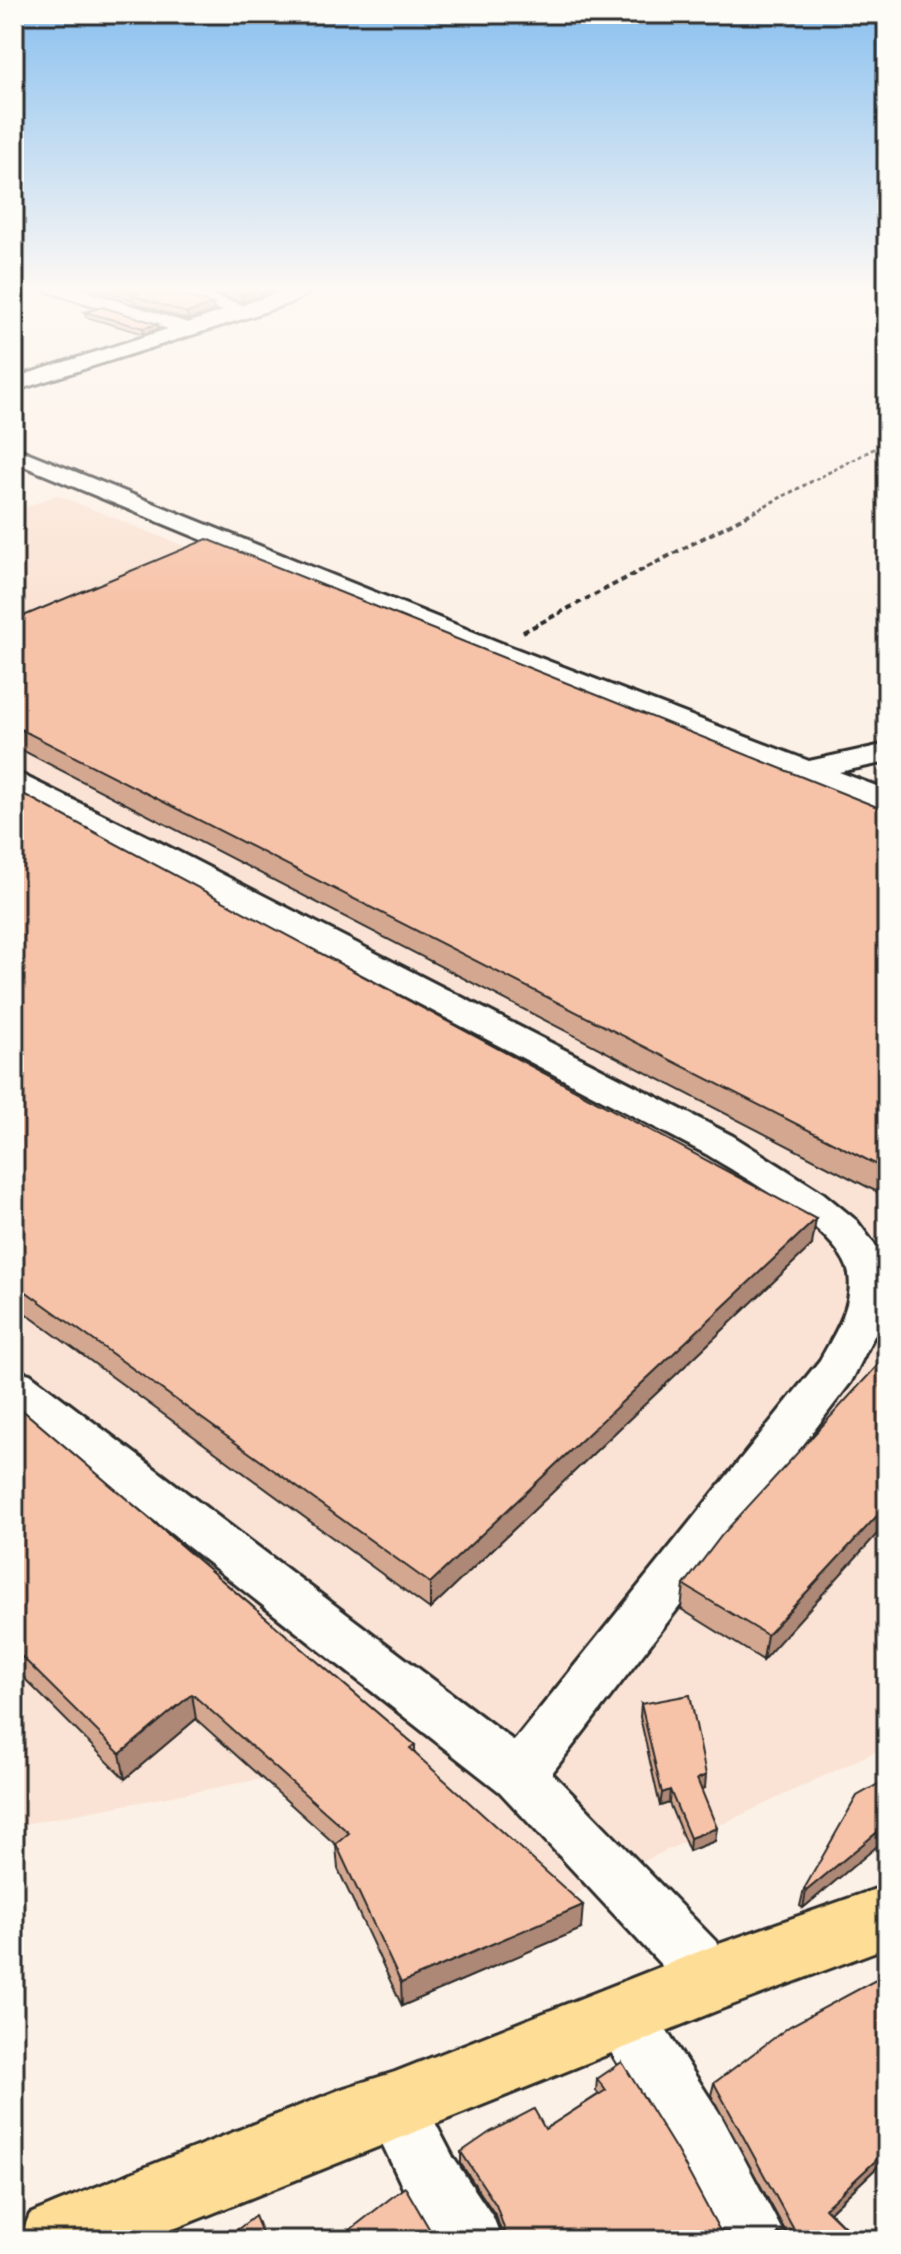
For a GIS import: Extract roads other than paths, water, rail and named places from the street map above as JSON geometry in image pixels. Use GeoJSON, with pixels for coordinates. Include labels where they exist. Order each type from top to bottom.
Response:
{"type":"FeatureCollection","features":[{"type":"Feature","properties":{"kind":"main road"},"geometry":{"type":"LineString","coordinates":[[56,2240],[344,2123],[395,2107],[713,1979],[887,1916]]}},
{"type":"Feature","properties":{"kind":"street"},"geometry":{"type":"LineString","coordinates":[[14,454],[491,649],[887,801]]}},
{"type":"Feature","properties":{"kind":"street"},"geometry":{"type":"LineString","coordinates":[[807,770],[887,753]]}},
{"type":"Feature","properties":{"kind":"street"},"geometry":{"type":"LineString","coordinates":[[14,780],[440,999],[781,1181],[843,1229],[866,1261],[870,1288],[864,1319],[836,1371],[519,1775]]}},
{"type":"Feature","properties":{"kind":"street"},"geometry":{"type":"LineString","coordinates":[[14,1386],[519,1775],[713,1979]]}},
{"type":"Feature","properties":{"kind":"street"},"geometry":{"type":"LineString","coordinates":[[622,2015],[700,2139],[755,2240]]}},
{"type":"Feature","properties":{"kind":"street"},"geometry":{"type":"LineString","coordinates":[[395,2107],[432,2181],[470,2240]]}}]}
